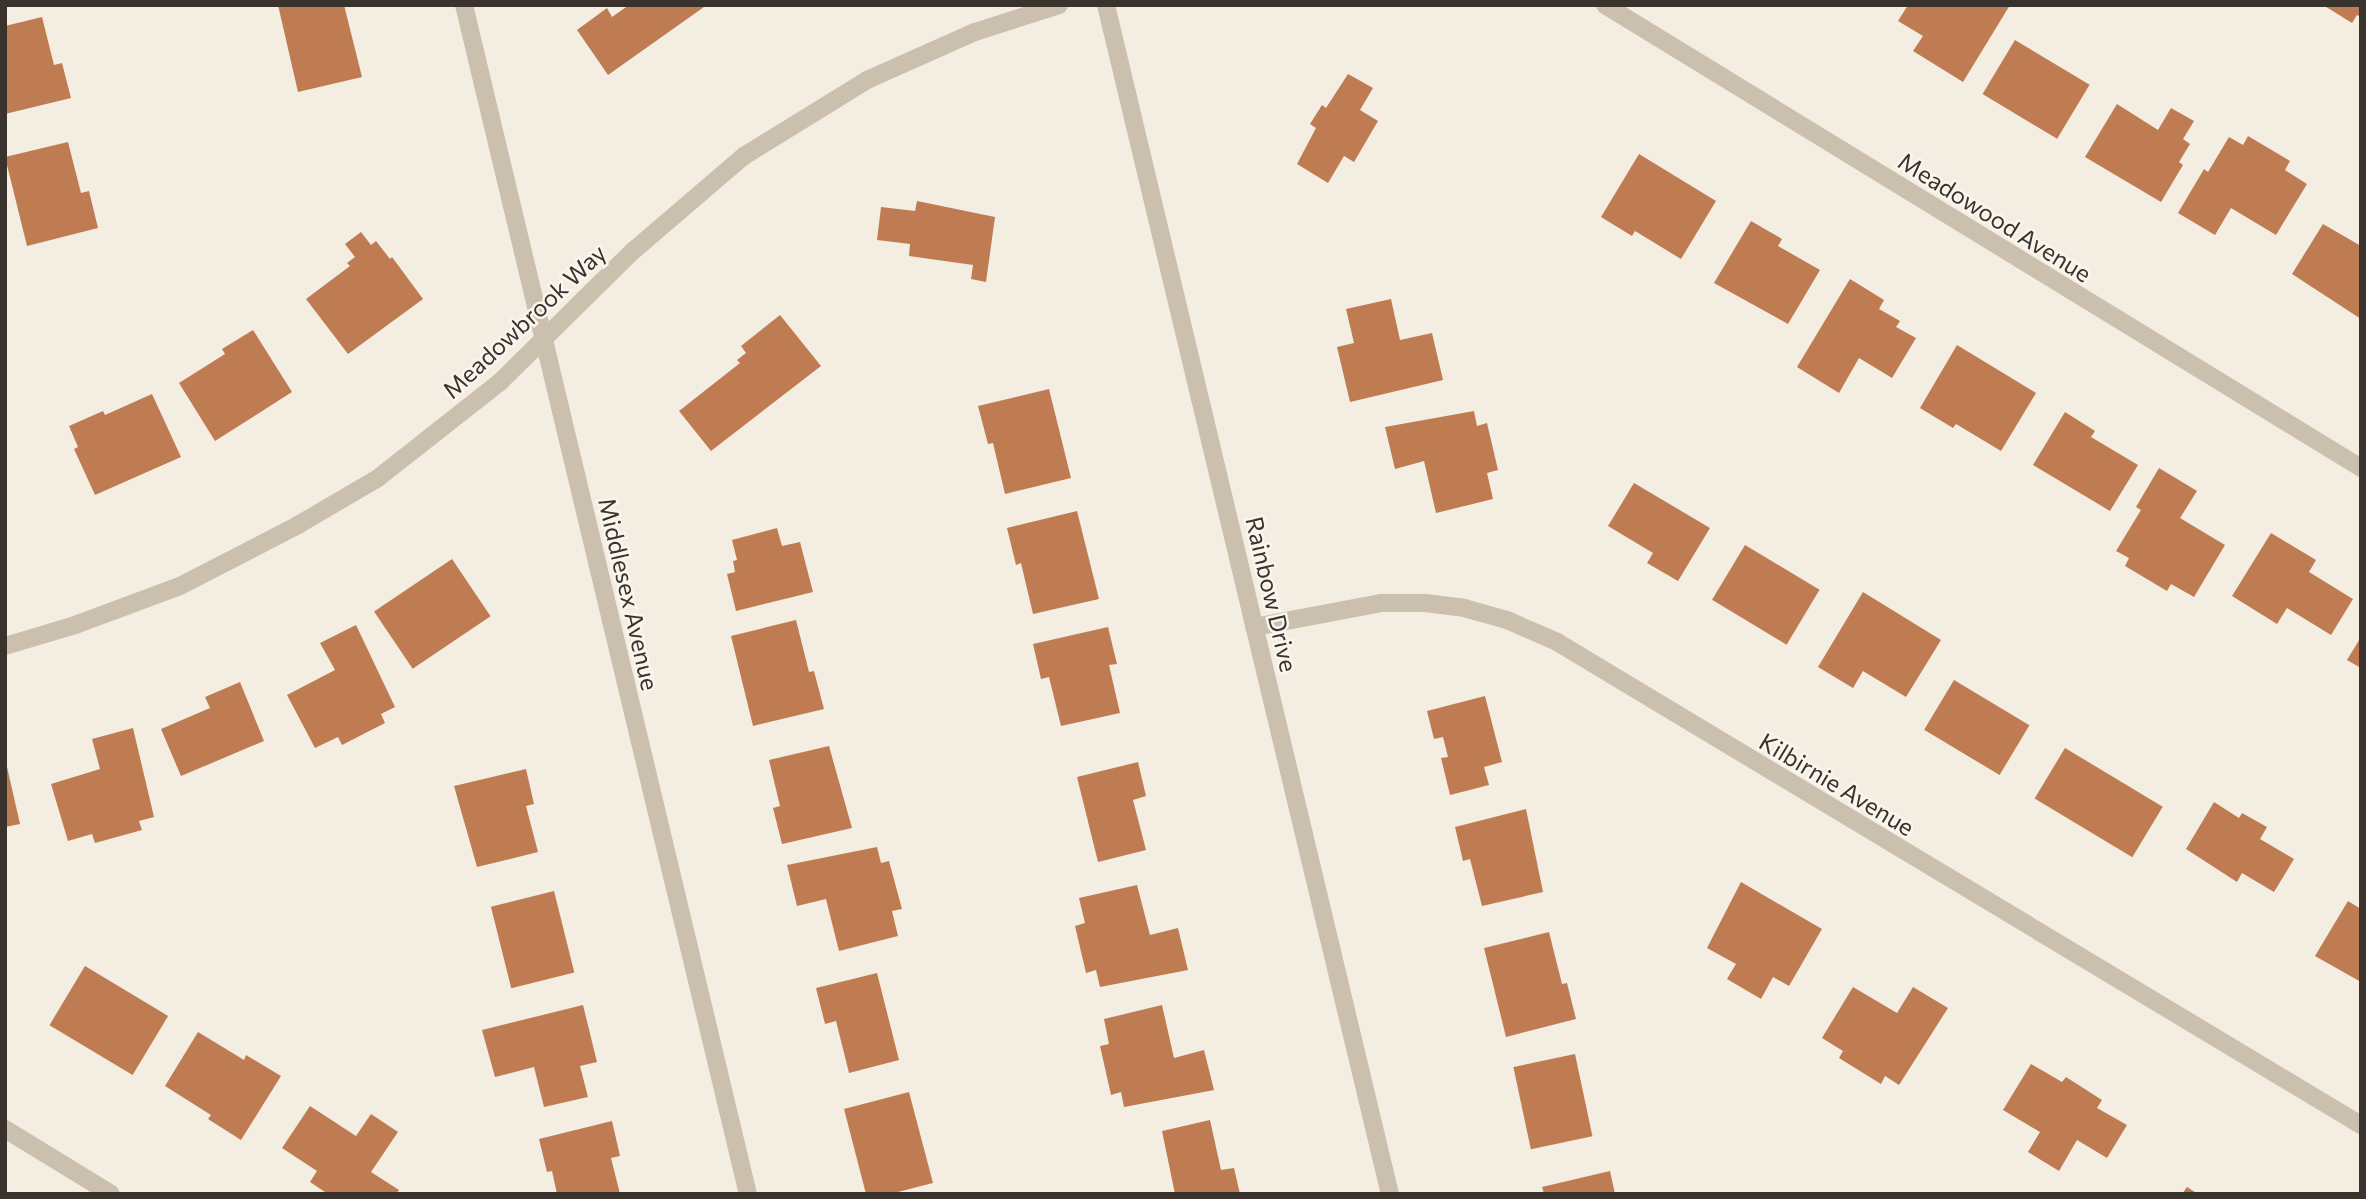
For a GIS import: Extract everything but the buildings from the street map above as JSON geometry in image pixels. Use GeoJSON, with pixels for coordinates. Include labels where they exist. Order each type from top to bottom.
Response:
{"type":"FeatureCollection","features":[{"type":"Feature","properties":{"kind":"street","name":"Middlesex Avenue"},"geometry":{"type":"LineString","coordinates":[[464,5],[748,1194]]}},
{"type":"Feature","properties":{"kind":"street","name":"Meadowbrook Way"},"geometry":{"type":"LineString","coordinates":[[6,643],[75,625],[180,586],[298,525],[378,478],[500,383],[544,343],[633,251],[744,156],[867,80],[975,32],[1059,5]]}},
{"type":"Feature","properties":{"kind":"street","name":"Rainbow Drive"},"geometry":{"type":"LineString","coordinates":[[1106,5],[1390,1194]]}},
{"type":"Feature","properties":{"kind":"street","name":"Meadowood Avenue"},"geometry":{"type":"LineString","coordinates":[[1605,5],[2361,468]]}},
{"type":"Feature","properties":{"kind":"street","name":"Kilbirnie Avenue"},"geometry":{"type":"LineString","coordinates":[[1254,627],[1368,605],[1425,603],[1464,608],[1507,620],[1557,642],[2361,1125]]}},
{"type":"Feature","properties":{"kind":"street"},"geometry":{"type":"LineString","coordinates":[[5,1129],[111,1194]]}}]}
